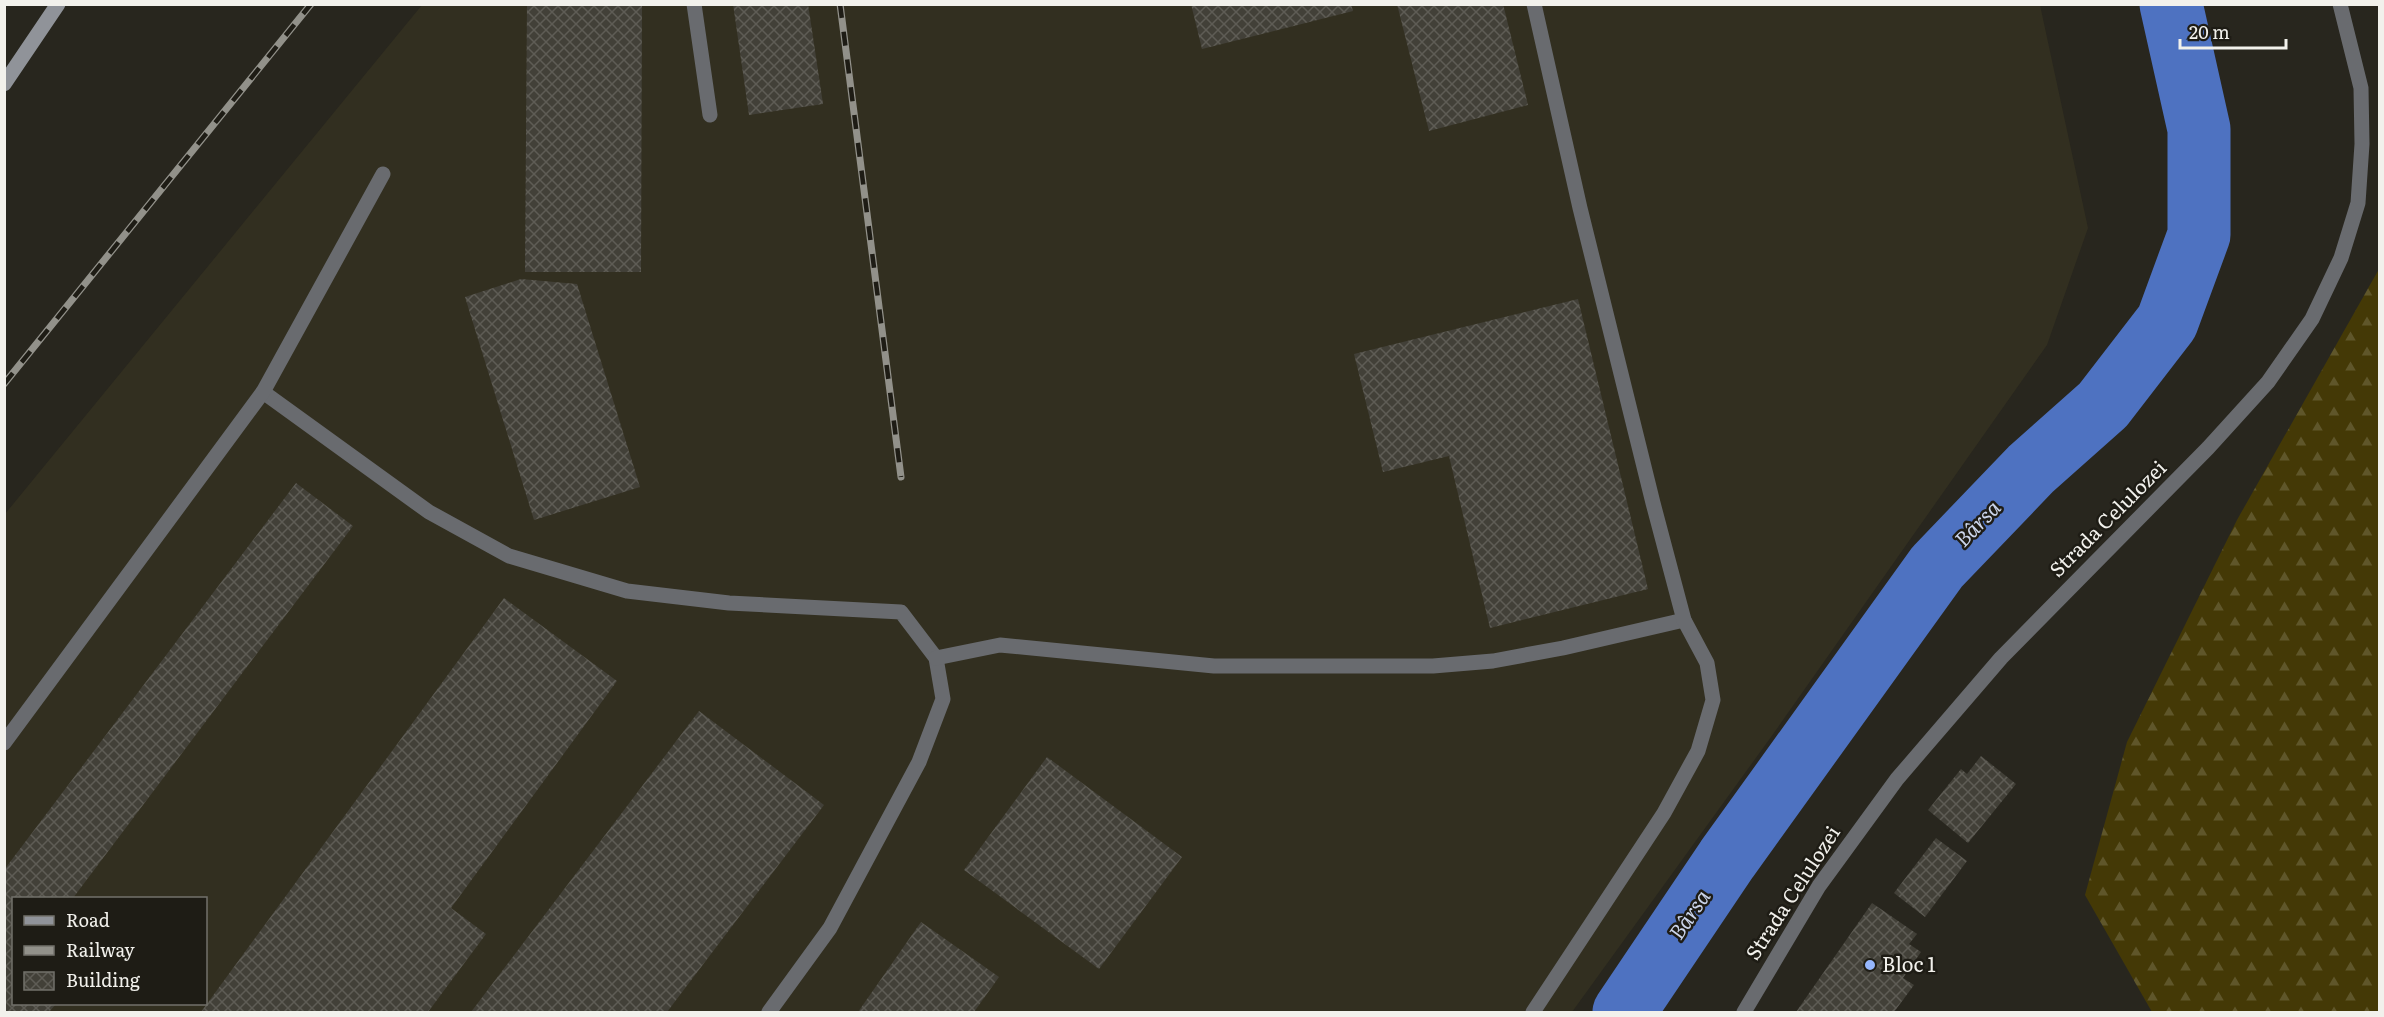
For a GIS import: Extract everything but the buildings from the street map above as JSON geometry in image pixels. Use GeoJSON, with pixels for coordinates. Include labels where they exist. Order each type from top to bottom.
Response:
{"type":"FeatureCollection","features":[{"type":"Feature","properties":{"kind":"main road"},"geometry":{"type":"LineString","coordinates":[[4,84],[58,4]]}},
{"type":"Feature","properties":{"kind":"street"},"geometry":{"type":"LineString","coordinates":[[694,4],[710,115]]}},
{"type":"Feature","properties":{"kind":"street"},"geometry":{"type":"LineString","coordinates":[[1533,1012],[1664,813],[1698,751],[1713,700],[1707,663],[1684,620],[1580,208],[1534,4]]}},
{"type":"Feature","properties":{"kind":"street","name":"Strada Celulozei"},"geometry":{"type":"LineString","coordinates":[[1744,1012],[1819,886],[1897,779],[2001,658],[2208,448],[2268,382],[2312,319],[2341,258],[2358,203],[2362,144],[2361,88],[2340,4]]}},
{"type":"Feature","properties":{"kind":"street"},"geometry":{"type":"LineString","coordinates":[[4,743],[263,392],[383,174]]}},
{"type":"Feature","properties":{"kind":"street"},"geometry":{"type":"LineString","coordinates":[[263,392],[429,512],[509,556],[627,591],[729,603],[901,612],[936,658],[943,699],[919,762],[830,928],[769,1012]]}},
{"type":"Feature","properties":{"kind":"street"},"geometry":{"type":"LineString","coordinates":[[936,658],[1000,645],[1214,666],[1433,666],[1516,657],[1684,620]]}},
{"type":"Feature","properties":{"kind":"shaded area"},"geometry":{"type":"Polygon","coordinates":[[[422,5],[2040,5],[2088,228],[2047,345],[1771,737],[1572,1012],[5,1012],[5,514],[422,5]]]}},
{"type":"Feature","properties":{"kind":"green space"},"geometry":{"type":"Polygon","coordinates":[[[2379,269],[2379,1012],[2152,1012],[2085,895],[2127,742],[2237,520],[2379,269]]]}},
{"type":"Feature","properties":{"kind":"waterway","name":"Bârsa"},"geometry":{"type":"LineString","coordinates":[[1624,1012],[1727,859],[1937,567],[2031,469],[2103,405],[2167,322],[2199,235],[2199,129],[2171,4]]}},
{"type":"Feature","properties":{"kind":"railway"},"geometry":{"type":"LineString","coordinates":[[4,384],[311,4]]}},
{"type":"Feature","properties":{"kind":"railway"},"geometry":{"type":"LineString","coordinates":[[840,4],[901,477]]}},
{"type":"Feature","properties":{"kind":"place","name":"Bloc 1"},"geometry":{"type":"Point","coordinates":[1870,965]}}]}
